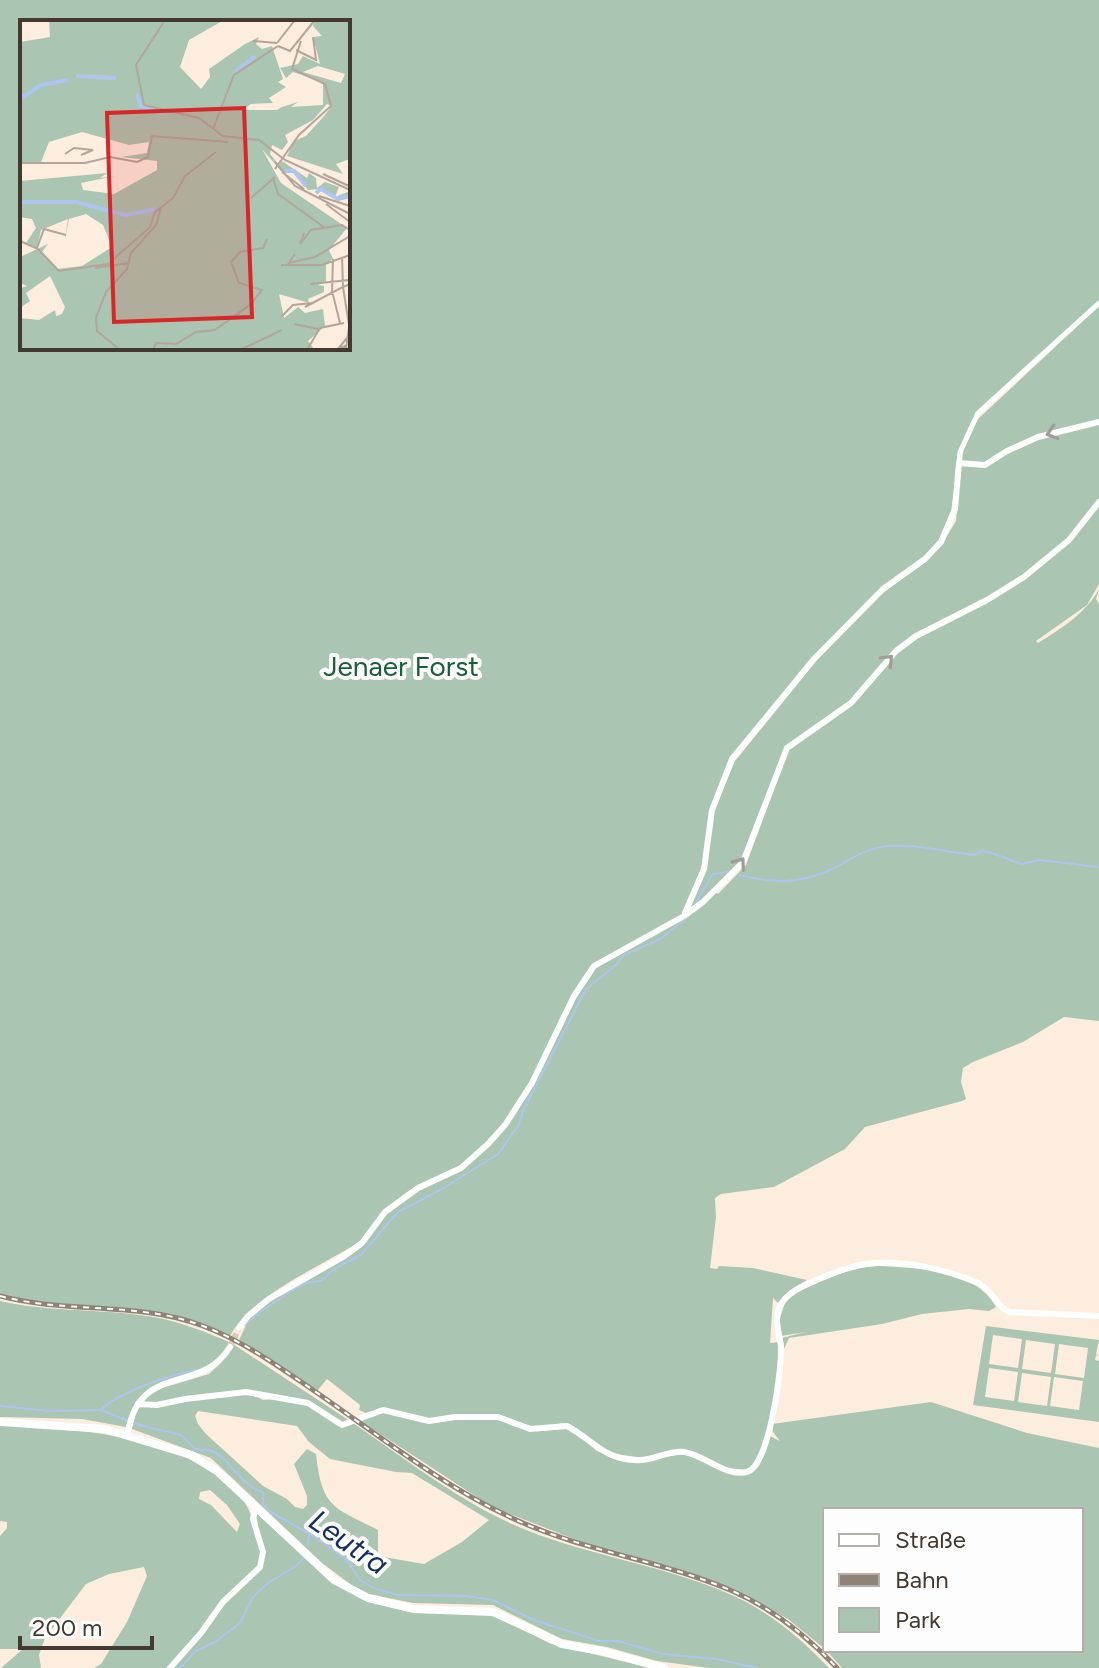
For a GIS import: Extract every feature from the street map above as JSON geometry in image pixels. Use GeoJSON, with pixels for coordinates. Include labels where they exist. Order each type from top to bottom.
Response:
{"type":"FeatureCollection","features":[{"type":"Feature","properties":{"kind":"main road"},"geometry":{"type":"LineString","coordinates":[[0,1422],[92,1427],[127,1435],[201,1460],[217,1471],[334,1580],[368,1598],[401,1608],[493,1612],[562,1644],[664,1668]]}},
{"type":"Feature","properties":{"kind":"street"},"geometry":{"type":"LineString","coordinates":[[684,916],[704,869],[712,810],[732,759],[814,659],[883,589],[925,559],[941,542],[955,509],[960,452],[978,413],[1099,303]]}},
{"type":"Feature","properties":{"kind":"street"},"geometry":{"type":"LineString","coordinates":[[959,463],[985,465],[1038,437],[1099,422]]}},
{"type":"Feature","properties":{"kind":"street"},"geometry":{"type":"LineString","coordinates":[[239,1328],[269,1299],[362,1243],[385,1212],[418,1188],[461,1168],[488,1144],[505,1125],[532,1083],[574,996],[594,966],[684,916],[703,902],[743,862],[787,748],[851,703],[896,651],[916,636],[1024,577],[1069,540],[1099,502]]}},
{"type":"Feature","properties":{"kind":"street"},"geometry":{"type":"LineString","coordinates":[[138,1404],[157,1405],[246,1392],[308,1403],[338,1424],[347,1424],[383,1410],[424,1421],[461,1416],[502,1418],[530,1429],[563,1425],[614,1456],[646,1460],[686,1452],[725,1469],[745,1473],[759,1463],[771,1423],[780,1358],[778,1311],[785,1298],[811,1282],[867,1264],[921,1267],[980,1284],[1001,1308],[1009,1312],[1099,1316]]}},
{"type":"Feature","properties":{"kind":"street"},"geometry":{"type":"LineString","coordinates":[[127,1435],[138,1404],[154,1389],[219,1364],[230,1347]]}},
{"type":"Feature","properties":{"kind":"street"},"geometry":{"type":"LineString","coordinates":[[170,1668],[207,1626],[223,1602],[260,1567],[263,1552],[253,1519],[255,1507]]}},
{"type":"Feature","properties":{"kind":"green space","name":"Jenaer Forst"},"geometry":{"type":"Polygon","coordinates":[[[0,0],[1099,0],[1099,301],[978,413],[959,452],[950,520],[941,537],[924,557],[873,595],[813,657],[731,758],[710,809],[702,868],[695,884],[699,886],[705,870],[714,810],[735,761],[816,661],[876,598],[928,559],[942,544],[956,521],[961,466],[986,467],[1040,438],[1099,424],[1099,500],[1068,539],[1011,584],[916,635],[895,650],[849,702],[792,741],[778,764],[746,857],[738,869],[713,891],[718,894],[746,865],[789,749],[851,704],[898,652],[917,637],[1025,578],[1070,540],[1099,505],[1099,584],[1087,605],[1036,641],[1038,643],[1072,620],[1087,606],[1099,589],[1096,599],[1099,604],[1099,1021],[1064,1017],[1023,1042],[963,1068],[961,1082],[966,1099],[865,1127],[845,1149],[774,1187],[721,1194],[715,1198],[710,1268],[753,1268],[807,1280],[789,1291],[778,1303],[773,1298],[770,1343],[779,1342],[777,1371],[768,1430],[757,1461],[749,1470],[726,1468],[686,1451],[676,1450],[645,1458],[615,1454],[599,1448],[579,1431],[563,1423],[538,1428],[498,1416],[455,1415],[429,1420],[383,1409],[366,1413],[327,1379],[317,1391],[239,1340],[249,1319],[261,1307],[359,1249],[354,1245],[269,1296],[240,1321],[230,1336],[172,1316],[0,1295],[0,0]]]}},
{"type":"Feature","properties":{"kind":"green space"},"geometry":{"type":"Polygon","coordinates":[[[1099,306],[1099,420],[1037,435],[985,464],[962,462],[963,452],[977,420],[1099,306]]]}},
{"type":"Feature","properties":{"kind":"green space"},"geometry":{"type":"Polygon","coordinates":[[[878,1266],[927,1270],[960,1278],[987,1294],[996,1307],[989,1311],[969,1309],[922,1314],[882,1324],[789,1338],[784,1349],[782,1338],[805,1332],[781,1336],[779,1321],[786,1300],[830,1277],[878,1266]]]}},
{"type":"Feature","properties":{"kind":"green space"},"geometry":{"type":"Polygon","coordinates":[[[0,1301],[159,1318],[229,1342],[219,1357],[207,1367],[147,1392],[135,1406],[126,1427],[82,1419],[0,1417],[0,1301]]]}},
{"type":"Feature","properties":{"kind":"green space"},"geometry":{"type":"Polygon","coordinates":[[[986,1326],[1099,1340],[1096,1354],[1099,1356],[1096,1355],[1095,1360],[1099,1361],[1099,1422],[973,1405],[986,1326]],[[993,1335],[989,1364],[1018,1368],[1022,1339],[993,1335]],[[1026,1340],[1022,1369],[1051,1373],[1055,1344],[1026,1340]],[[1059,1344],[1055,1374],[1084,1378],[1088,1348],[1059,1344]],[[989,1368],[985,1397],[1014,1401],[1018,1372],[989,1368]],[[1022,1373],[1018,1402],[1047,1406],[1051,1377],[1022,1373]],[[1054,1377],[1050,1406],[1079,1410],[1083,1381],[1054,1377]]]}},
{"type":"Feature","properties":{"kind":"green space"},"geometry":{"type":"Polygon","coordinates":[[[233,1344],[350,1421],[344,1424],[313,1404],[246,1392],[144,1405],[143,1400],[159,1389],[209,1374],[222,1362],[233,1344]]]}},
{"type":"Feature","properties":{"kind":"green space"},"geometry":{"type":"Polygon","coordinates":[[[223,1394],[253,1395],[263,1400],[308,1404],[337,1425],[353,1423],[450,1490],[512,1524],[565,1544],[701,1583],[755,1607],[782,1625],[829,1668],[709,1668],[657,1661],[562,1639],[493,1605],[413,1603],[369,1594],[322,1563],[211,1458],[132,1429],[137,1409],[223,1394]],[[198,1411],[195,1416],[206,1434],[263,1486],[295,1507],[303,1509],[307,1505],[307,1496],[294,1464],[307,1449],[316,1454],[322,1485],[332,1504],[378,1530],[378,1556],[424,1564],[462,1542],[489,1520],[412,1473],[330,1459],[309,1442],[297,1426],[198,1411]]]}},
{"type":"Feature","properties":{"kind":"green space"},"geometry":{"type":"Polygon","coordinates":[[[931,1402],[1027,1433],[1099,1448],[1099,1668],[842,1668],[828,1652],[1083,1652],[1083,1508],[823,1508],[823,1647],[788,1619],[731,1588],[685,1571],[592,1546],[492,1507],[359,1420],[383,1412],[419,1421],[497,1418],[529,1431],[563,1427],[597,1451],[614,1458],[630,1461],[686,1454],[725,1471],[751,1473],[758,1467],[770,1436],[780,1441],[773,1432],[772,1424],[931,1402]]]}},
{"type":"Feature","properties":{"kind":"green space"},"geometry":{"type":"Polygon","coordinates":[[[0,1425],[64,1429],[133,1440],[197,1463],[224,1481],[248,1508],[261,1549],[256,1512],[332,1581],[382,1605],[413,1612],[498,1615],[549,1643],[650,1668],[94,1668],[101,1664],[127,1622],[147,1576],[144,1567],[109,1574],[86,1584],[45,1638],[39,1655],[41,1668],[1,1668],[23,1649],[0,1649],[0,1536],[7,1528],[7,1522],[0,1521],[0,1425]],[[210,1490],[200,1492],[199,1499],[211,1505],[237,1532],[240,1524],[227,1505],[210,1490]]]}},
{"type":"Feature","properties":{"kind":"waterway"},"geometry":{"type":"LineString","coordinates":[[740,875],[777,881],[812,877],[869,850],[892,846],[974,855],[982,851],[1021,864],[1040,860],[1099,867]]}},
{"type":"Feature","properties":{"kind":"waterway"},"geometry":{"type":"LineString","coordinates":[[696,902],[713,874],[728,872]]}},
{"type":"Feature","properties":{"kind":"waterway"},"geometry":{"type":"LineString","coordinates":[[245,1325],[297,1287],[321,1281],[334,1269],[361,1255],[398,1212],[498,1154],[518,1126],[586,989],[624,955],[662,938],[684,920]]}},
{"type":"Feature","properties":{"kind":"waterway"},"geometry":{"type":"LineString","coordinates":[[101,1410],[146,1385],[197,1370]]}},
{"type":"Feature","properties":{"kind":"waterway","name":"Leutra"},"geometry":{"type":"LineString","coordinates":[[0,1406],[50,1411],[101,1410],[128,1421]]}},
{"type":"Feature","properties":{"kind":"waterway","name":"Leutra"},"geometry":{"type":"LineString","coordinates":[[134,1423],[180,1435],[196,1449],[217,1454],[248,1484],[263,1492],[263,1505],[272,1513],[347,1560],[360,1580],[376,1589],[399,1595],[467,1596],[493,1600],[534,1620],[599,1641],[618,1641],[663,1654],[716,1659],[757,1668]]}},
{"type":"Feature","properties":{"kind":"waterway"},"geometry":{"type":"LineString","coordinates":[[308,1545],[309,1534]]}},
{"type":"Feature","properties":{"kind":"waterway"},"geometry":{"type":"LineString","coordinates":[[180,1668],[196,1651],[215,1642],[240,1623],[253,1597],[303,1558]]}},
{"type":"Feature","properties":{"kind":"tunnel"},"geometry":{"type":"LineString","coordinates":[[230,1347],[239,1328]]}},
{"type":"Feature","properties":{"kind":"railway"},"geometry":{"type":"LineString","coordinates":[[0,1296],[51,1305],[153,1313],[218,1332],[273,1363],[410,1458],[486,1505],[566,1539],[730,1590],[788,1623],[837,1668]]}}]}
